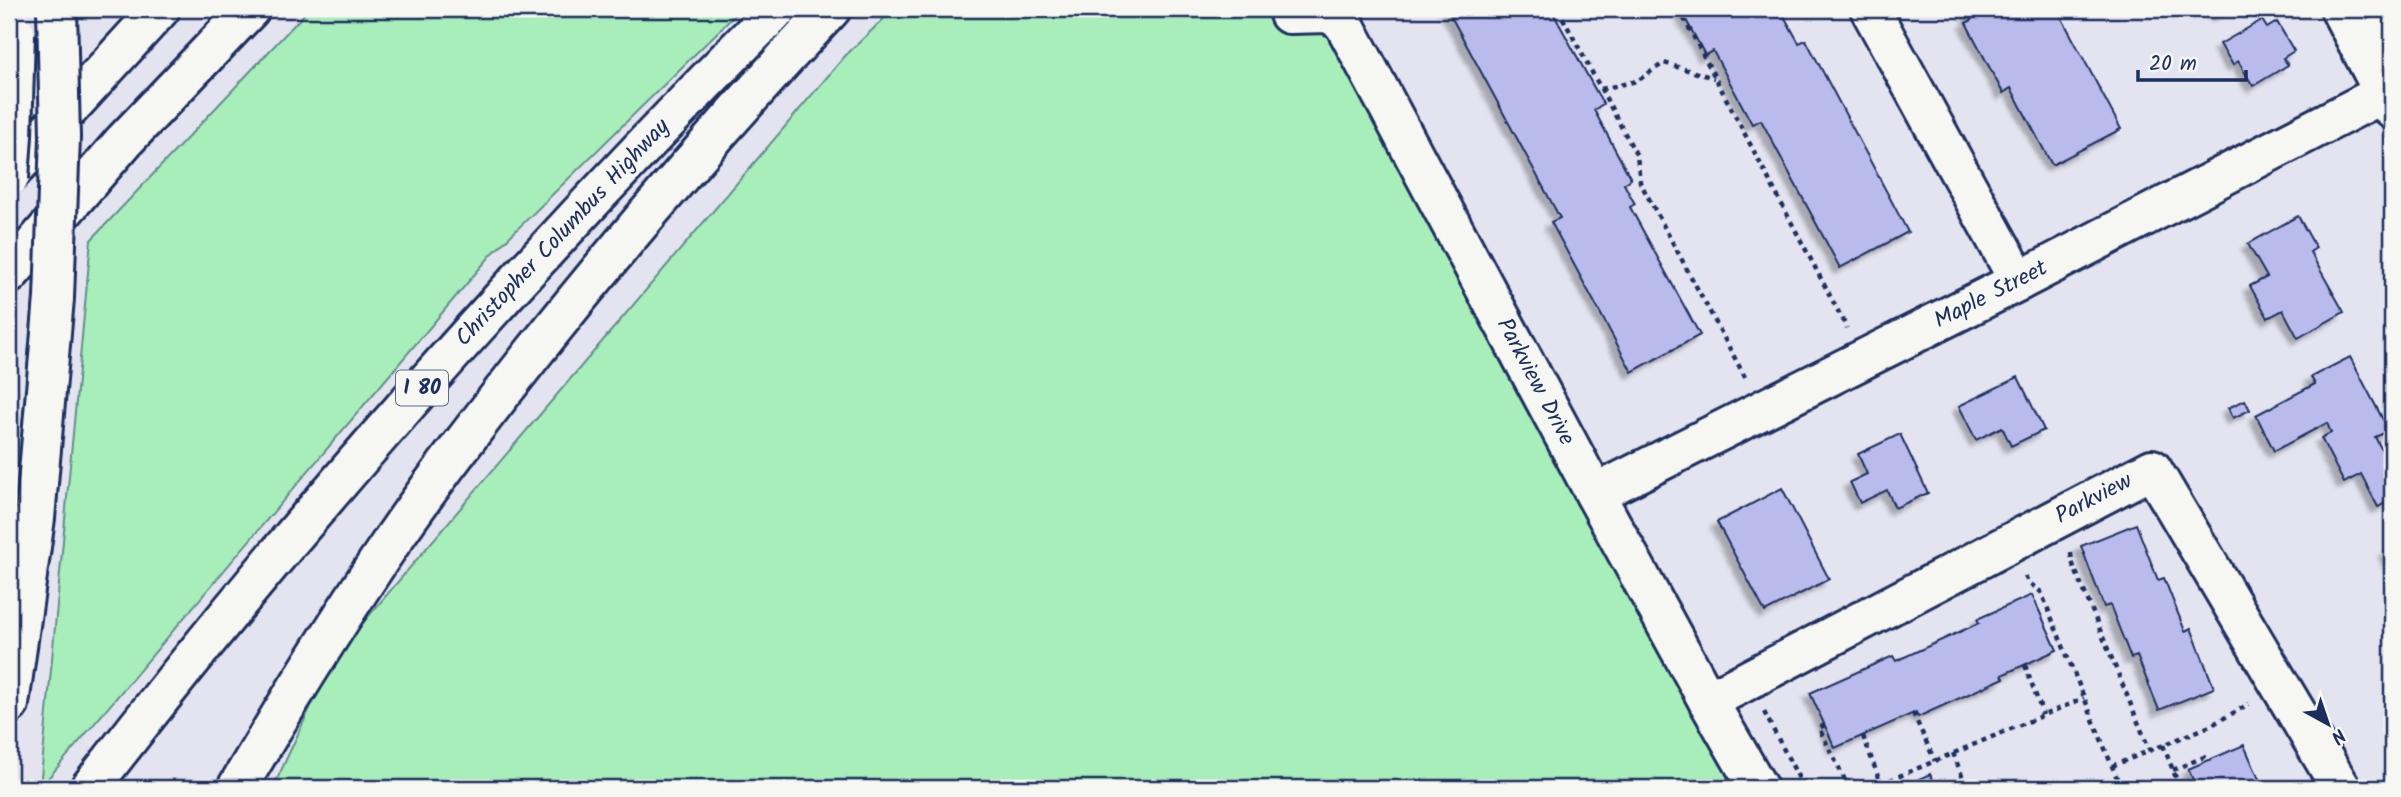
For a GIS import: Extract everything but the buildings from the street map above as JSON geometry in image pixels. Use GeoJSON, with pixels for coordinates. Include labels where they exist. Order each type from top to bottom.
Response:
{"type":"FeatureCollection","features":[{"type":"Feature","properties":{"kind":"main road"},"geometry":{"type":"LineString","coordinates":[[9,704],[35,518],[54,298],[60,137],[57,9]]}},
{"type":"Feature","properties":{"kind":"main road"},"geometry":{"type":"LineString","coordinates":[[9,176],[160,9]]}},
{"type":"Feature","properties":{"kind":"main road"},"geometry":{"type":"LineString","coordinates":[[9,274],[124,141],[250,9]]}},
{"type":"Feature","properties":{"kind":"main road","name":"Christopher Columbus Highway"},"geometry":{"type":"LineString","coordinates":[[90,788],[264,572],[456,349],[703,83],[777,9]]}},
{"type":"Feature","properties":{"kind":"main road"},"geometry":{"type":"LineString","coordinates":[[237,788],[341,619],[402,527],[467,438],[646,215],[831,9]]}},
{"type":"Feature","properties":{"kind":"main road"},"geometry":{"type":"LineString","coordinates":[[1870,9],[2020,281]]}},
{"type":"Feature","properties":{"kind":"main road"},"geometry":{"type":"LineString","coordinates":[[2340,9],[2376,37],[2388,101]]}},
{"type":"Feature","properties":{"kind":"main road","name":"Parkview Drive"},"geometry":{"type":"LineString","coordinates":[[1289,15],[1330,11],[1343,22],[1595,494],[1758,788]]}},
{"type":"Feature","properties":{"kind":"main road"},"geometry":{"type":"LineString","coordinates":[[9,176],[14,21]]}},
{"type":"Feature","properties":{"kind":"main road","name":"Maple Street"},"geometry":{"type":"LineString","coordinates":[[1595,494],[2020,281],[2388,101]]}},
{"type":"Feature","properties":{"kind":"main road","name":"Parkview"},"geometry":{"type":"LineString","coordinates":[[1708,701],[2152,469],[2341,788]]}},
{"type":"Feature","properties":{"kind":"path"},"geometry":{"type":"LineString","coordinates":[[1558,9],[1637,156],[1640,182],[1763,410]]}},
{"type":"Feature","properties":{"kind":"path"},"geometry":{"type":"LineString","coordinates":[[1679,9],[1863,359]]}},
{"type":"Feature","properties":{"kind":"path"},"geometry":{"type":"LineString","coordinates":[[1601,89],[1637,81],[1664,63],[1715,78]]}},
{"type":"Feature","properties":{"kind":"path"},"geometry":{"type":"LineString","coordinates":[[2009,544],[2028,582],[2040,592],[2121,788]]}},
{"type":"Feature","properties":{"kind":"path"},"geometry":{"type":"LineString","coordinates":[[2074,546],[2072,562],[2150,751]]}},
{"type":"Feature","properties":{"kind":"path"},"geometry":{"type":"LineString","coordinates":[[2025,665],[2043,715]]}},
{"type":"Feature","properties":{"kind":"path"},"geometry":{"type":"LineString","coordinates":[[1747,680],[1804,788]]}},
{"type":"Feature","properties":{"kind":"path"},"geometry":{"type":"LineString","coordinates":[[2112,766],[2210,726],[2281,687]]}},
{"type":"Feature","properties":{"kind":"path"},"geometry":{"type":"LineString","coordinates":[[1871,788],[2084,698]]}},
{"type":"Feature","properties":{"kind":"path"},"geometry":{"type":"LineString","coordinates":[[1913,713],[1935,761]]}},
{"type":"Feature","properties":{"kind":"path"},"geometry":{"type":"LineString","coordinates":[[1825,725],[1819,728],[1849,788]]}},
{"type":"Feature","properties":{"kind":"path"},"geometry":{"type":"LineString","coordinates":[[1863,736],[1882,784]]}},
{"type":"Feature","properties":{"kind":"path"},"geometry":{"type":"LineString","coordinates":[[2163,746],[2180,788]]}},
{"type":"Feature","properties":{"kind":"path"},"geometry":{"type":"LineString","coordinates":[[1953,753],[1967,788]]}},
{"type":"Feature","properties":{"kind":"path"},"geometry":{"type":"LineString","coordinates":[[2173,770],[2204,757],[2206,761]]}},
{"type":"Feature","properties":{"kind":"green space"},"geometry":{"type":"Polygon","coordinates":[[[309,9],[741,9],[491,255],[40,788],[91,240],[309,9]]]}},
{"type":"Feature","properties":{"kind":"green space"},"geometry":{"type":"Polygon","coordinates":[[[894,9],[1327,9],[1758,788],[273,788],[333,658],[845,56],[894,9]]]}}]}
